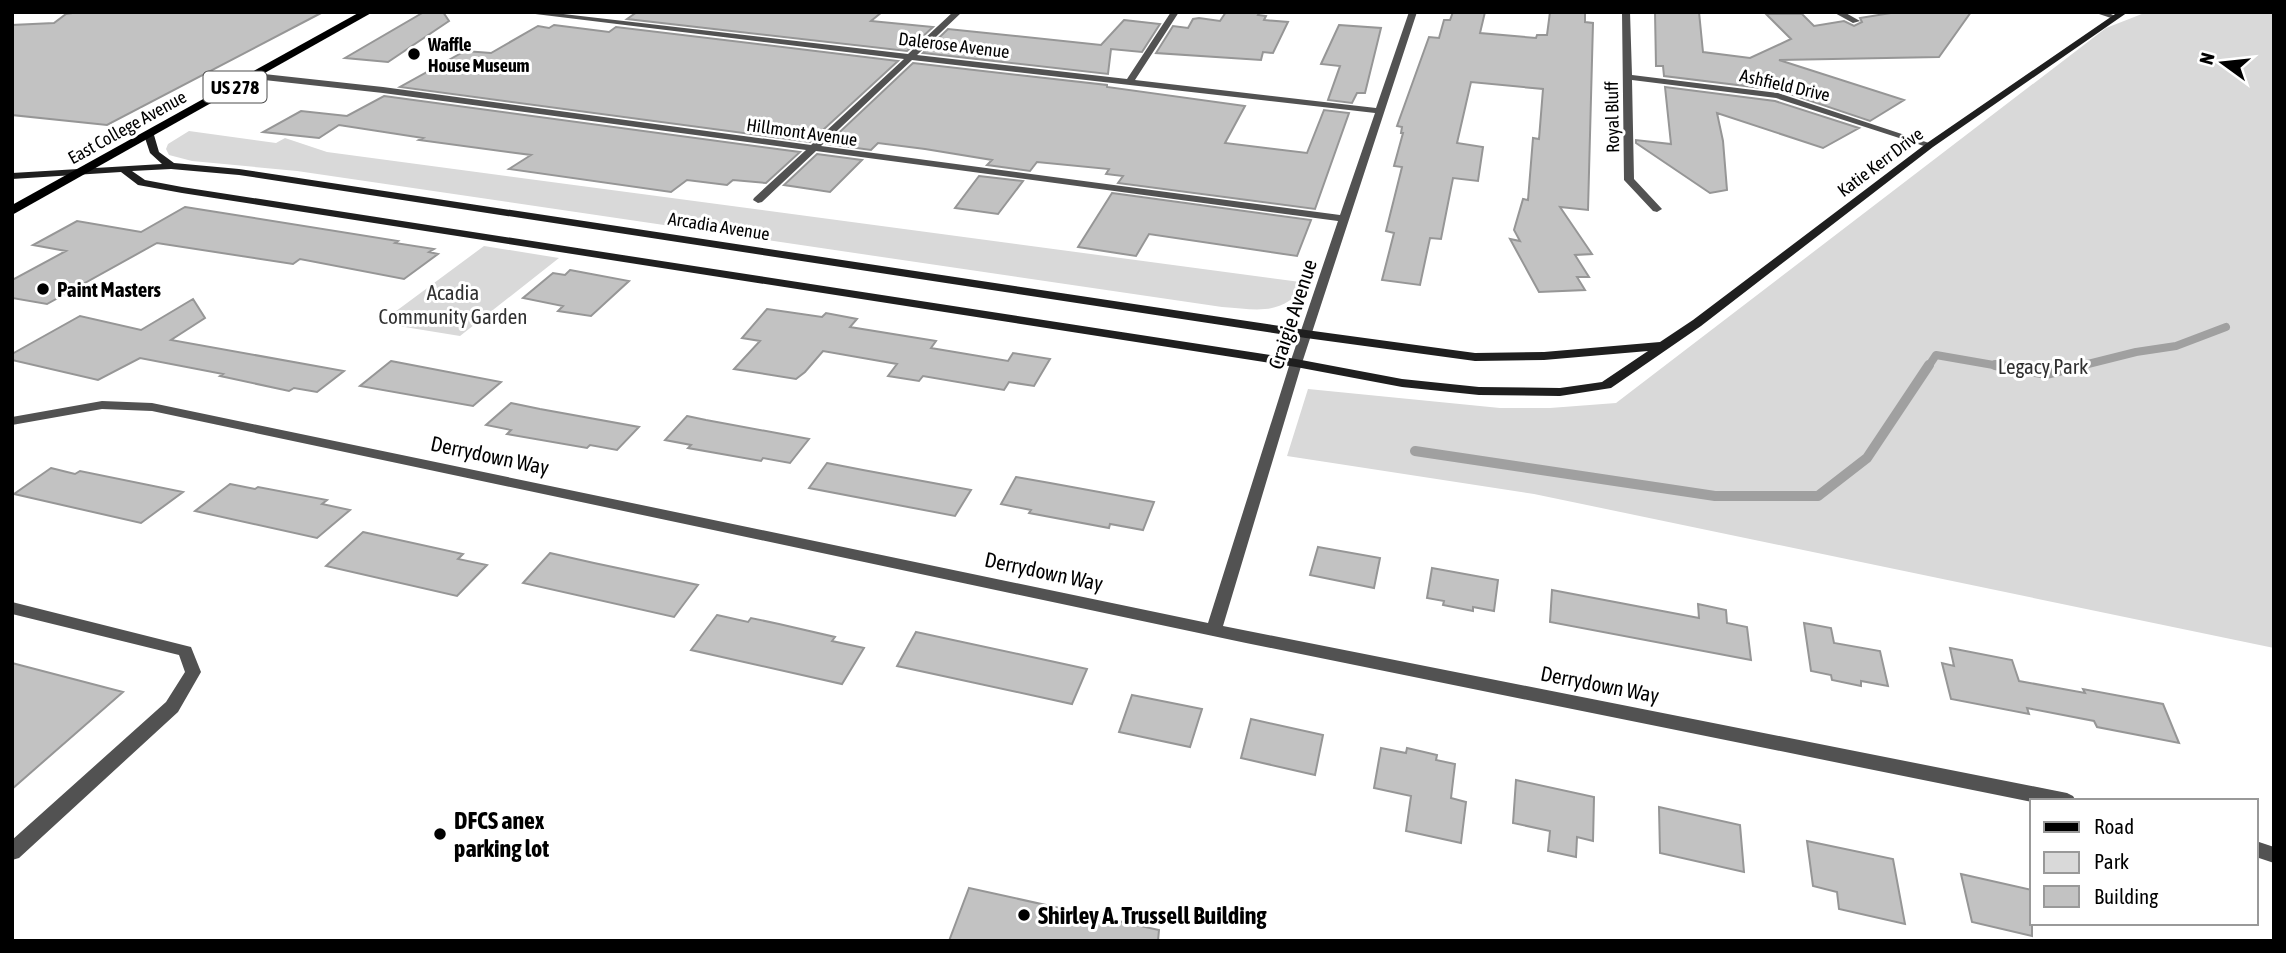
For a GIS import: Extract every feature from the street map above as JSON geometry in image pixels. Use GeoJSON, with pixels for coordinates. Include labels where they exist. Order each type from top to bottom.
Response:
{"type":"FeatureCollection","features":[{"type":"Feature","properties":{"kind":"main road","name":"East College Avenue"},"geometry":{"type":"LineString","coordinates":[[12,211],[368,12]]}},
{"type":"Feature","properties":{"kind":"street","name":"Dalerose Avenue"},"geometry":{"type":"LineString","coordinates":[[523,12],[1380,111]]}},
{"type":"Feature","properties":{"kind":"street"},"geometry":{"type":"LineString","coordinates":[[758,200],[958,12]]}},
{"type":"Feature","properties":{"kind":"street"},"geometry":{"type":"LineString","coordinates":[[1129,82],[1175,12]]}},
{"type":"Feature","properties":{"kind":"street","name":"Craigie Avenue"},"geometry":{"type":"LineString","coordinates":[[1214,630],[1296,363],[1413,12]]}},
{"type":"Feature","properties":{"kind":"street","name":"Royal Bluff"},"geometry":{"type":"LineString","coordinates":[[1626,12],[1629,180],[1657,209]]}},
{"type":"Feature","properties":{"kind":"street"},"geometry":{"type":"LineString","coordinates":[[1838,12],[1856,21]]}},
{"type":"Feature","properties":{"kind":"street"},"geometry":{"type":"LineString","coordinates":[[2097,12],[2119,15]]}},
{"type":"Feature","properties":{"kind":"street","name":"Katie Kerr Drive"},"geometry":{"type":"LineString","coordinates":[[1296,363],[1402,383],[1466,390],[1560,392],[1606,384],[1697,323],[1930,145],[2119,15]]}},
{"type":"Feature","properties":{"kind":"street","name":"Hillmont Avenue"},"geometry":{"type":"LineString","coordinates":[[255,76],[383,90],[1345,219]]}},
{"type":"Feature","properties":{"kind":"street","name":"Ashfield Drive"},"geometry":{"type":"LineString","coordinates":[[1627,77],[1778,96],[1930,145]]}},
{"type":"Feature","properties":{"kind":"street"},"geometry":{"type":"LineString","coordinates":[[149,135],[155,153],[171,166]]}},
{"type":"Feature","properties":{"kind":"street","name":"Arcadia Avenue"},"geometry":{"type":"LineString","coordinates":[[12,176],[125,171],[171,166],[297,179],[1306,334]]}},
{"type":"Feature","properties":{"kind":"street","name":"Arcadia Avenue"},"geometry":{"type":"LineString","coordinates":[[125,171],[142,183],[182,190],[1296,363]]}},
{"type":"Feature","properties":{"kind":"street","name":"Katie Kerr Drive"},"geometry":{"type":"LineString","coordinates":[[1306,334],[1475,357],[1544,356],[1661,346]]}},
{"type":"Feature","properties":{"kind":"street","name":"Derrydown Way"},"geometry":{"type":"LineString","coordinates":[[12,421],[102,405],[152,407],[1214,630],[2057,799]]}},
{"type":"Feature","properties":{"kind":"street"},"geometry":{"type":"LineString","coordinates":[[12,608],[185,651],[193,672],[172,707],[12,852]]}},
{"type":"Feature","properties":{"kind":"green space","name":"Legacy Park"},"geometry":{"type":"Polygon","coordinates":[[[2147,12],[2274,12],[2274,648],[1534,494],[1287,456],[1308,389],[1500,408],[1550,408],[1616,403],[2106,28],[2147,12]]]}},
{"type":"Feature","properties":{"kind":"green space"},"geometry":{"type":"Polygon","coordinates":[[[189,131],[276,143],[285,138],[327,152],[1308,283],[1289,301],[1270,309],[1222,307],[297,171],[192,161],[169,155],[166,149],[168,144],[189,131]]]}},
{"type":"Feature","properties":{"kind":"green space","name":"Acadia Community Garden"},"geometry":{"type":"Polygon","coordinates":[[[484,246],[559,258],[460,336],[380,323],[484,246]]]}},
{"type":"Feature","properties":{"kind":"building"},"geometry":{"type":"Polygon","coordinates":[[[323,12],[107,125],[12,115],[12,25],[54,23],[66,14],[323,12]]]}},
{"type":"Feature","properties":{"kind":"building"},"geometry":{"type":"Polygon","coordinates":[[[424,12],[443,12],[449,21],[388,62],[345,58],[424,12]]]}},
{"type":"Feature","properties":{"kind":"building"},"geometry":{"type":"Polygon","coordinates":[[[637,12],[882,12],[871,21],[933,27],[907,51],[627,19],[637,12]]]}},
{"type":"Feature","properties":{"kind":"building"},"geometry":{"type":"Polygon","coordinates":[[[1226,12],[1260,12],[1258,15],[1266,16],[1264,20],[1288,22],[1273,53],[1263,52],[1261,60],[1156,53],[1173,26],[1188,28],[1193,19],[1199,18],[1220,21],[1226,12]]]}},
{"type":"Feature","properties":{"kind":"building"},"geometry":{"type":"Polygon","coordinates":[[[1453,12],[1485,12],[1480,33],[1536,38],[1537,35],[1547,35],[1550,12],[1585,12],[1585,22],[1593,23],[1588,210],[1560,207],[1592,254],[1575,255],[1589,277],[1577,277],[1585,290],[1539,292],[1510,239],[1520,241],[1514,230],[1523,199],[1528,200],[1533,138],[1539,139],[1543,89],[1471,82],[1457,143],[1483,147],[1478,181],[1453,178],[1441,239],[1430,238],[1420,285],[1382,280],[1394,233],[1386,231],[1402,167],[1394,166],[1403,133],[1402,127],[1397,126],[1429,37],[1439,38],[1444,20],[1450,20],[1453,12]]]}},
{"type":"Feature","properties":{"kind":"building"},"geometry":{"type":"Polygon","coordinates":[[[1655,12],[1699,12],[1703,52],[1750,58],[1791,39],[1766,14],[1802,14],[1814,26],[1844,21],[1854,26],[1862,22],[1860,18],[1897,12],[1971,12],[1939,57],[1779,60],[1904,100],[1870,121],[1778,90],[1664,76],[1663,66],[1656,66],[1655,12]]]}},
{"type":"Feature","properties":{"kind":"building"},"geometry":{"type":"Polygon","coordinates":[[[1124,20],[1160,24],[1142,52],[1111,49],[1108,74],[923,53],[948,29],[1101,45],[1124,20]]]}},
{"type":"Feature","properties":{"kind":"building"},"geometry":{"type":"Polygon","coordinates":[[[554,25],[609,32],[616,27],[898,61],[810,142],[400,87],[465,51],[491,53],[538,26],[549,28],[554,25]]]}},
{"type":"Feature","properties":{"kind":"building"},"geometry":{"type":"Polygon","coordinates":[[[1339,25],[1381,28],[1365,93],[1357,93],[1352,103],[1328,100],[1340,66],[1321,64],[1339,25]]]}},
{"type":"Feature","properties":{"kind":"building"},"geometry":{"type":"Polygon","coordinates":[[[913,63],[1107,85],[1245,106],[1225,143],[1307,153],[1324,110],[1349,113],[1315,209],[1118,183],[1123,176],[1106,174],[1109,169],[1037,162],[1030,171],[987,165],[992,160],[925,149],[878,143],[871,150],[827,144],[913,63]]]}},
{"type":"Feature","properties":{"kind":"building"},"geometry":{"type":"Polygon","coordinates":[[[1665,87],[1775,101],[1859,128],[1823,148],[1717,113],[1723,141],[1727,190],[1710,193],[1636,143],[1636,140],[1671,144],[1665,87]]]}},
{"type":"Feature","properties":{"kind":"building"},"geometry":{"type":"Polygon","coordinates":[[[384,96],[800,152],[766,183],[733,180],[727,185],[687,180],[671,192],[509,169],[531,155],[419,140],[423,138],[339,125],[319,138],[263,132],[301,111],[347,116],[384,96]]]}},
{"type":"Feature","properties":{"kind":"building"},"geometry":{"type":"Polygon","coordinates":[[[817,154],[862,160],[830,192],[784,185],[817,154]]]}},
{"type":"Feature","properties":{"kind":"building"},"geometry":{"type":"Polygon","coordinates":[[[979,176],[1023,181],[998,214],[955,208],[979,176]]]}},
{"type":"Feature","properties":{"kind":"building"},"geometry":{"type":"Polygon","coordinates":[[[1112,193],[1311,220],[1297,256],[1149,234],[1136,256],[1078,247],[1112,193]]]}},
{"type":"Feature","properties":{"kind":"building"},"geometry":{"type":"Polygon","coordinates":[[[185,207],[398,241],[395,243],[434,249],[429,252],[438,254],[404,279],[300,259],[293,264],[157,243],[47,304],[12,298],[12,280],[66,251],[33,245],[77,221],[141,232],[185,207]]]}},
{"type":"Feature","properties":{"kind":"building"},"geometry":{"type":"Polygon","coordinates":[[[570,270],[629,281],[591,316],[558,311],[563,306],[523,298],[553,273],[565,275],[570,270]]]}},
{"type":"Feature","properties":{"kind":"building"},"geometry":{"type":"Polygon","coordinates":[[[193,299],[205,318],[171,340],[344,371],[317,392],[294,388],[289,391],[220,376],[223,374],[140,358],[98,380],[12,360],[12,354],[80,316],[141,330],[193,299]]]}},
{"type":"Feature","properties":{"kind":"building"},"geometry":{"type":"Polygon","coordinates":[[[767,309],[822,317],[826,313],[857,319],[850,327],[936,341],[931,348],[1008,361],[1013,353],[1050,359],[1034,386],[1009,382],[1004,390],[923,376],[919,381],[888,376],[897,364],[823,351],[796,379],[734,369],[760,341],[742,338],[767,309]]]}},
{"type":"Feature","properties":{"kind":"building"},"geometry":{"type":"Polygon","coordinates":[[[391,361],[501,382],[473,406],[360,386],[391,361]]]}},
{"type":"Feature","properties":{"kind":"building"},"geometry":{"type":"Polygon","coordinates":[[[511,403],[639,427],[617,450],[590,445],[587,448],[507,434],[511,430],[486,425],[511,403]]]}},
{"type":"Feature","properties":{"kind":"building"},"geometry":{"type":"Polygon","coordinates":[[[687,416],[809,439],[790,463],[763,458],[761,461],[688,448],[691,445],[665,440],[687,416]]]}},
{"type":"Feature","properties":{"kind":"building"},"geometry":{"type":"Polygon","coordinates":[[[827,463],[971,490],[955,516],[809,488],[827,463]]]}},
{"type":"Feature","properties":{"kind":"building"},"geometry":{"type":"Polygon","coordinates":[[[51,468],[75,474],[80,471],[183,492],[141,523],[14,494],[51,468]]]}},
{"type":"Feature","properties":{"kind":"building"},"geometry":{"type":"Polygon","coordinates":[[[1016,477],[1154,502],[1143,530],[1110,524],[1109,528],[1029,513],[1031,510],[1001,504],[1016,477]]]}},
{"type":"Feature","properties":{"kind":"building"},"geometry":{"type":"Polygon","coordinates":[[[230,484],[327,500],[322,504],[350,510],[317,538],[195,511],[230,484]]]}},
{"type":"Feature","properties":{"kind":"building"},"geometry":{"type":"Polygon","coordinates":[[[363,532],[463,554],[458,559],[487,565],[457,596],[326,566],[363,532]]]}},
{"type":"Feature","properties":{"kind":"building"},"geometry":{"type":"Polygon","coordinates":[[[1318,547],[1380,558],[1374,588],[1310,575],[1318,547]]]}},
{"type":"Feature","properties":{"kind":"building"},"geometry":{"type":"Polygon","coordinates":[[[550,553],[698,585],[674,617],[523,583],[550,553]]]}},
{"type":"Feature","properties":{"kind":"building"},"geometry":{"type":"Polygon","coordinates":[[[1432,568],[1498,580],[1494,611],[1473,607],[1473,611],[1443,605],[1444,601],[1427,598],[1432,568]]]}},
{"type":"Feature","properties":{"kind":"building"},"geometry":{"type":"Polygon","coordinates":[[[1552,590],[1699,618],[1698,604],[1726,610],[1727,623],[1747,627],[1751,660],[1550,622],[1552,590]]]}},
{"type":"Feature","properties":{"kind":"building"},"geometry":{"type":"Polygon","coordinates":[[[717,615],[748,622],[751,618],[779,624],[835,637],[832,641],[864,648],[842,684],[691,650],[717,615]]]}},
{"type":"Feature","properties":{"kind":"building"},"geometry":{"type":"Polygon","coordinates":[[[1804,623],[1831,628],[1834,643],[1880,651],[1888,686],[1861,681],[1861,686],[1832,680],[1831,675],[1811,671],[1804,623]]]}},
{"type":"Feature","properties":{"kind":"building"},"geometry":{"type":"Polygon","coordinates":[[[916,632],[1087,669],[1072,704],[897,666],[916,632]]]}},
{"type":"Feature","properties":{"kind":"building"},"geometry":{"type":"Polygon","coordinates":[[[1950,648],[2012,660],[2019,681],[2085,693],[2083,689],[2163,704],[2179,743],[2097,727],[2094,721],[2027,708],[2029,714],[1951,699],[1942,663],[1954,666],[1950,648]]]}},
{"type":"Feature","properties":{"kind":"building"},"geometry":{"type":"Polygon","coordinates":[[[12,663],[123,692],[12,789],[12,663]]]}},
{"type":"Feature","properties":{"kind":"building"},"geometry":{"type":"Polygon","coordinates":[[[1132,695],[1202,709],[1190,747],[1119,732],[1132,695]]]}},
{"type":"Feature","properties":{"kind":"building"},"geometry":{"type":"Polygon","coordinates":[[[1251,719],[1323,735],[1315,775],[1241,758],[1251,719]]]}},
{"type":"Feature","properties":{"kind":"building"},"geometry":{"type":"Polygon","coordinates":[[[1381,748],[1406,753],[1407,748],[1437,755],[1436,760],[1455,764],[1451,798],[1466,802],[1461,843],[1406,831],[1411,796],[1374,788],[1381,748]]]}},
{"type":"Feature","properties":{"kind":"building"},"geometry":{"type":"Polygon","coordinates":[[[1516,780],[1594,797],[1593,841],[1577,837],[1576,857],[1548,851],[1550,831],[1513,823],[1516,780]]]}},
{"type":"Feature","properties":{"kind":"building"},"geometry":{"type":"Polygon","coordinates":[[[1659,807],[1740,825],[1744,872],[1660,853],[1659,807]]]}},
{"type":"Feature","properties":{"kind":"building"},"geometry":{"type":"Polygon","coordinates":[[[1807,841],[1893,859],[1905,924],[1839,909],[1837,892],[1813,886],[1807,841]]]}},
{"type":"Feature","properties":{"kind":"building"},"geometry":{"type":"Polygon","coordinates":[[[1961,874],[2030,890],[2032,936],[1972,922],[1961,874]]]}},
{"type":"Feature","properties":{"kind":"building","name":"Shirley A. Trussell Building"},"geometry":{"type":"Polygon","coordinates":[[[969,888],[1159,930],[1158,941],[949,941],[969,888]]]}},
{"type":"Feature","properties":{"kind":"waterway"},"geometry":{"type":"LineString","coordinates":[[2076,367],[2136,352],[2176,346],[2226,327]]}},
{"type":"Feature","properties":{"kind":"waterway"},"geometry":{"type":"LineString","coordinates":[[1928,367],[1936,355],[2005,367]]}},
{"type":"Feature","properties":{"kind":"waterway"},"geometry":{"type":"LineString","coordinates":[[1415,451],[1715,496],[1818,496],[1867,458],[1929,365]]}},
{"type":"Feature","properties":{"kind":"waterway"},"geometry":{"type":"LineString","coordinates":[[1995,365],[2047,374],[2083,365]]}},
{"type":"Feature","properties":{"kind":"place","name":"Waffle House Museum"},"geometry":{"type":"Point","coordinates":[414,54]}},
{"type":"Feature","properties":{"kind":"place","name":"Paint Masters"},"geometry":{"type":"Point","coordinates":[43,289]}},
{"type":"Feature","properties":{"kind":"place","name":"DFCS anex parking lot"},"geometry":{"type":"Point","coordinates":[440,834]}},
{"type":"Feature","properties":{"kind":"place","name":"Shirley A. Trussell Building"},"geometry":{"type":"Point","coordinates":[1024,915]}}]}
